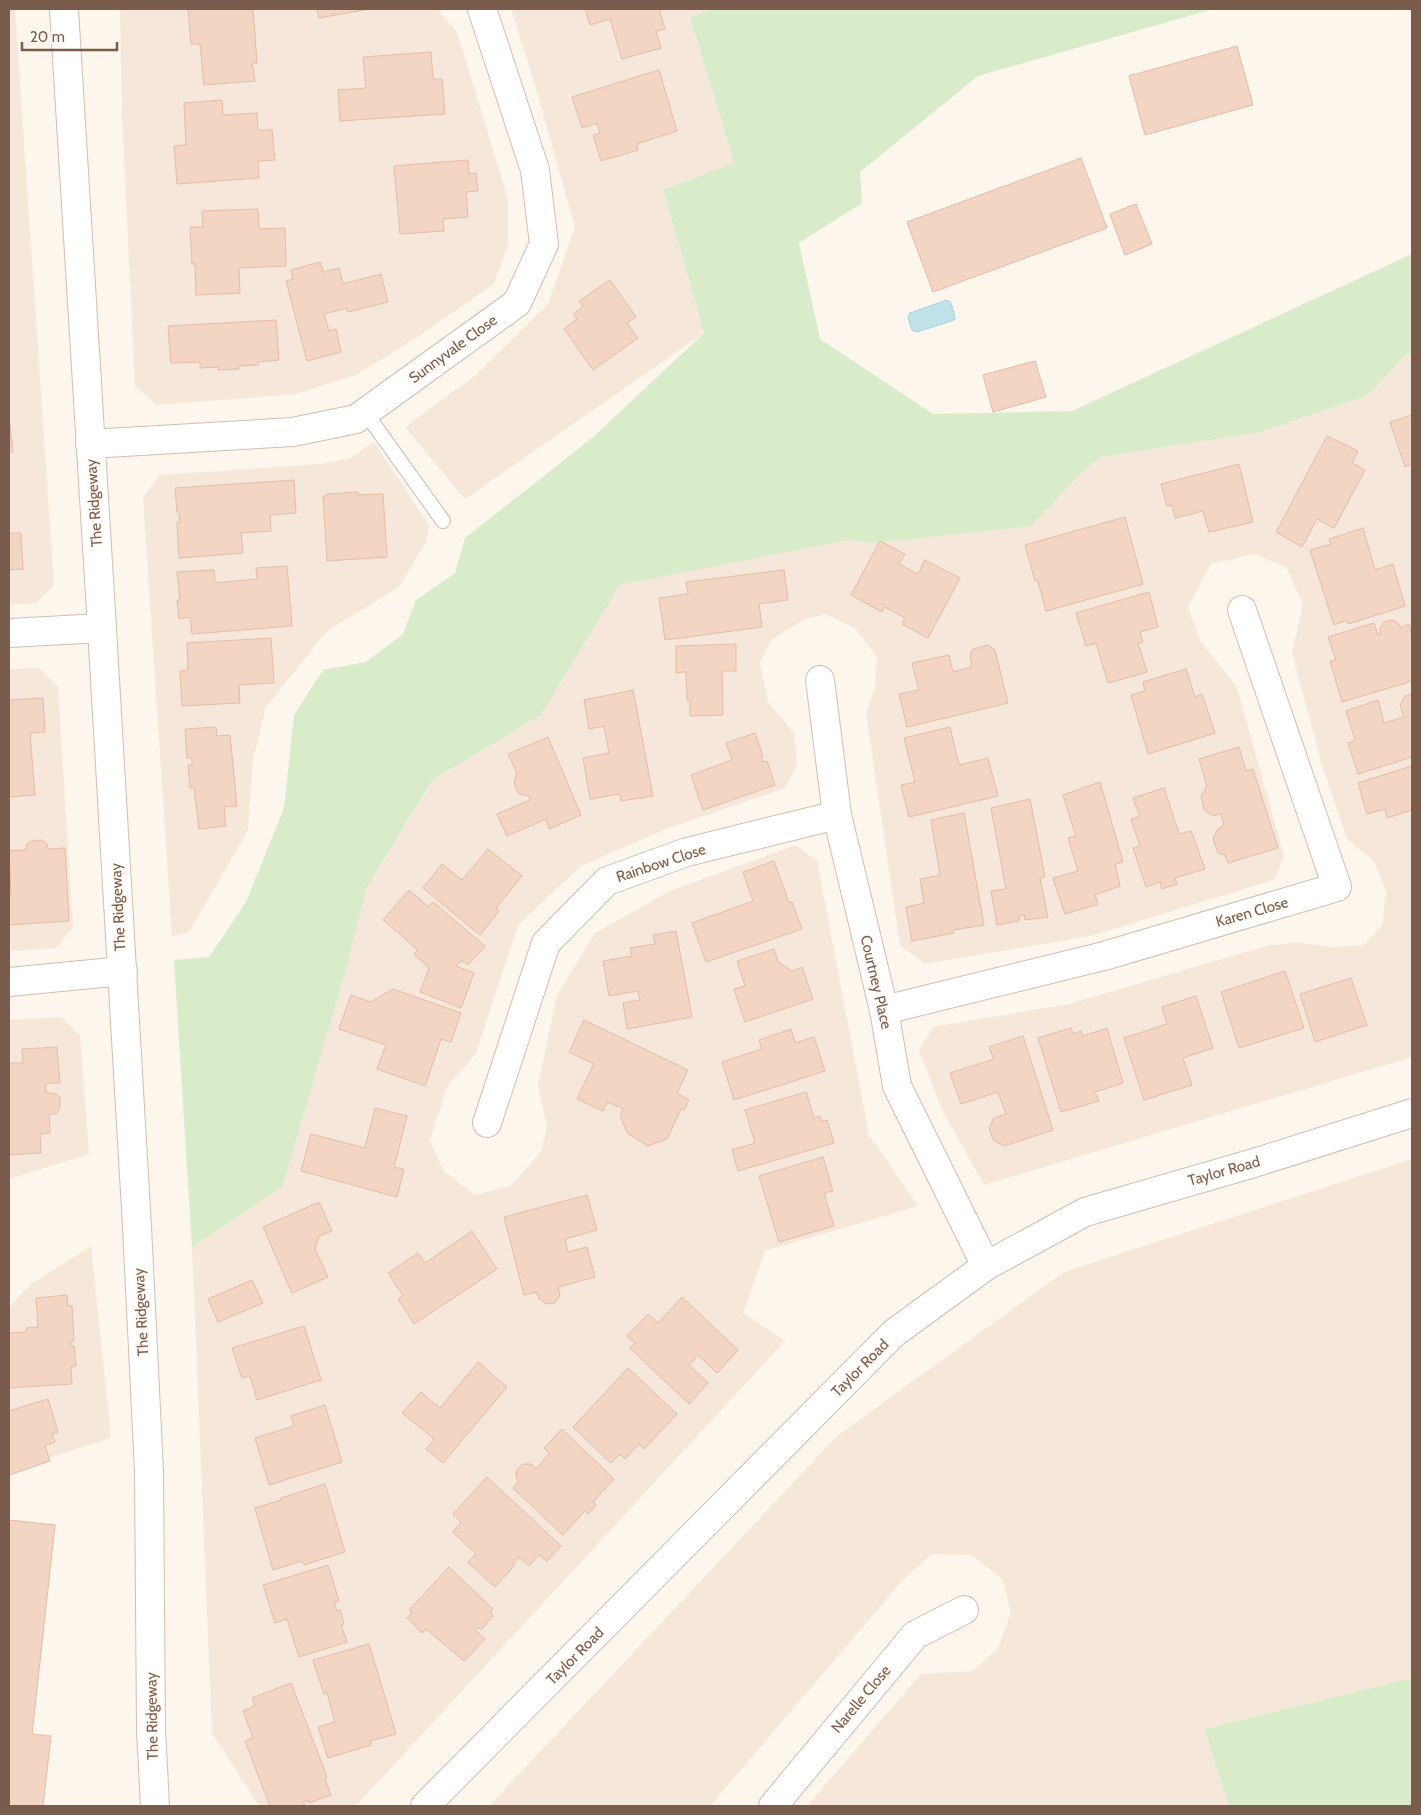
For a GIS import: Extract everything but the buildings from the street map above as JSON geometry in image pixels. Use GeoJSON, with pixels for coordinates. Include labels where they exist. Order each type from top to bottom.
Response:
{"type":"FeatureCollection","features":[{"type":"Feature","properties":{"kind":"street","name":"The Ridgeway"},"geometry":{"type":"LineString","coordinates":[[64,9],[122,971],[149,1471],[151,1729],[155,1806]]}},
{"type":"Feature","properties":{"kind":"street","name":"Sunnyvale Close"},"geometry":{"type":"LineString","coordinates":[[90,444],[293,432],[356,419],[518,303],[544,244],[535,170],[482,9]]}},
{"type":"Feature","properties":{"kind":"street","name":"Karen Close"},"geometry":{"type":"LineString","coordinates":[[884,1010],[1104,956],[1337,887],[1242,610]]}},
{"type":"Feature","properties":{"kind":"street"},"geometry":{"type":"LineString","coordinates":[[9,633],[102,628]]}},
{"type":"Feature","properties":{"kind":"street","name":"Courtney Place"},"geometry":{"type":"LineString","coordinates":[[820,680],[837,815],[884,1010],[897,1086],[986,1266]]}},
{"type":"Feature","properties":{"kind":"street","name":"Rainbow Close"},"geometry":{"type":"LineString","coordinates":[[487,1123],[546,943],[607,881],[688,852],[837,815]]}},
{"type":"Feature","properties":{"kind":"street"},"geometry":{"type":"LineString","coordinates":[[9,982],[122,971]]}},
{"type":"Feature","properties":{"kind":"street","name":"Taylor Road"},"geometry":{"type":"LineString","coordinates":[[425,1806],[894,1333],[986,1266],[1085,1212],[1254,1163],[1412,1113]]}},
{"type":"Feature","properties":{"kind":"street","name":"Narelle Close"},"geometry":{"type":"LineString","coordinates":[[773,1806],[915,1635],[964,1610]]}},
{"type":"Feature","properties":{"kind":"lane"},"geometry":{"type":"LineString","coordinates":[[365,412],[443,521]]}},
{"type":"Feature","properties":{"kind":"shaded area"},"geometry":{"type":"Polygon","coordinates":[[[9,9],[15,9],[54,585],[36,603],[9,605],[9,9]]]}},
{"type":"Feature","properties":{"kind":"shaded area"},"geometry":{"type":"Polygon","coordinates":[[[120,9],[437,9],[457,32],[508,199],[508,244],[494,284],[416,338],[356,375],[296,394],[157,405],[135,386],[122,115],[120,9]]]}},
{"type":"Feature","properties":{"kind":"shaded area"},"geometry":{"type":"Polygon","coordinates":[[[511,9],[713,9],[690,17],[734,164],[663,191],[704,333],[465,499],[405,427],[476,375],[548,304],[575,227],[536,88],[511,9]]]}},
{"type":"Feature","properties":{"kind":"shaded area"},"geometry":{"type":"Polygon","coordinates":[[[1412,353],[1412,1057],[984,1185],[942,1110],[919,1050],[933,1027],[1069,1004],[1266,946],[1296,942],[1331,947],[1364,945],[1382,925],[1386,891],[1374,861],[1347,839],[1322,765],[1292,653],[1303,604],[1286,567],[1254,554],[1211,564],[1188,607],[1200,641],[1237,687],[1284,856],[1274,880],[1094,935],[925,964],[900,945],[866,714],[875,688],[877,657],[855,628],[826,614],[805,619],[771,640],[760,663],[768,702],[794,733],[797,764],[785,788],[666,829],[581,866],[518,925],[476,1053],[447,1087],[430,1140],[443,1170],[475,1195],[510,1186],[541,1152],[547,1127],[538,1085],[557,995],[595,933],[670,891],[796,845],[817,861],[869,1135],[918,1206],[765,1251],[743,1313],[785,1341],[356,1806],[259,1806],[212,1733],[192,1248],[283,1186],[347,966],[367,887],[434,780],[541,715],[620,585],[849,540],[873,543],[1081,473],[1101,457],[1261,432],[1367,396],[1406,355],[1412,353]]]}},
{"type":"Feature","properties":{"kind":"shaded area"},"geometry":{"type":"Polygon","coordinates":[[[374,442],[429,525],[426,542],[399,587],[327,631],[266,707],[253,759],[248,830],[189,932],[172,936],[143,497],[160,475],[320,464],[349,459],[374,442]]]}},
{"type":"Feature","properties":{"kind":"shaded area"},"geometry":{"type":"Polygon","coordinates":[[[39,668],[58,687],[73,927],[56,948],[9,951],[9,669],[39,668]]]}},
{"type":"Feature","properties":{"kind":"shaded area"},"geometry":{"type":"Polygon","coordinates":[[[61,1017],[80,1035],[89,1154],[9,1179],[9,1020],[61,1017]]]}},
{"type":"Feature","properties":{"kind":"shaded area"},"geometry":{"type":"Polygon","coordinates":[[[1412,1159],[1412,1678],[1204,1729],[1229,1806],[807,1806],[921,1674],[973,1671],[998,1648],[1011,1613],[1003,1580],[972,1555],[932,1554],[902,1581],[710,1806],[489,1806],[837,1436],[1064,1272],[1412,1159]]]}},
{"type":"Feature","properties":{"kind":"shaded area"},"geometry":{"type":"Polygon","coordinates":[[[91,1246],[111,1438],[9,1470],[9,1308],[30,1285],[91,1246]]]}},
{"type":"Feature","properties":{"kind":"green space"},"geometry":{"type":"Polygon","coordinates":[[[713,9],[1213,9],[978,76],[860,172],[862,203],[799,243],[820,339],[933,414],[1072,411],[1412,254],[1412,353],[1406,355],[1367,396],[1261,432],[1101,457],[1081,473],[1031,526],[873,543],[849,540],[620,585],[541,715],[433,780],[367,887],[347,966],[283,1186],[192,1248],[174,960],[209,957],[246,902],[284,808],[294,715],[323,670],[366,662],[403,634],[416,600],[455,573],[465,538],[592,438],[704,333],[663,190],[734,163],[690,17],[713,9]]]}},
{"type":"Feature","properties":{"kind":"green space"},"geometry":{"type":"Polygon","coordinates":[[[1412,1678],[1412,1806],[1229,1806],[1204,1729],[1412,1678]]]}},
{"type":"Feature","properties":{"kind":"water"},"geometry":{"type":"Polygon","coordinates":[[[947,300],[951,303],[955,317],[954,320],[917,332],[912,330],[908,318],[910,313],[947,300]]]}}]}
